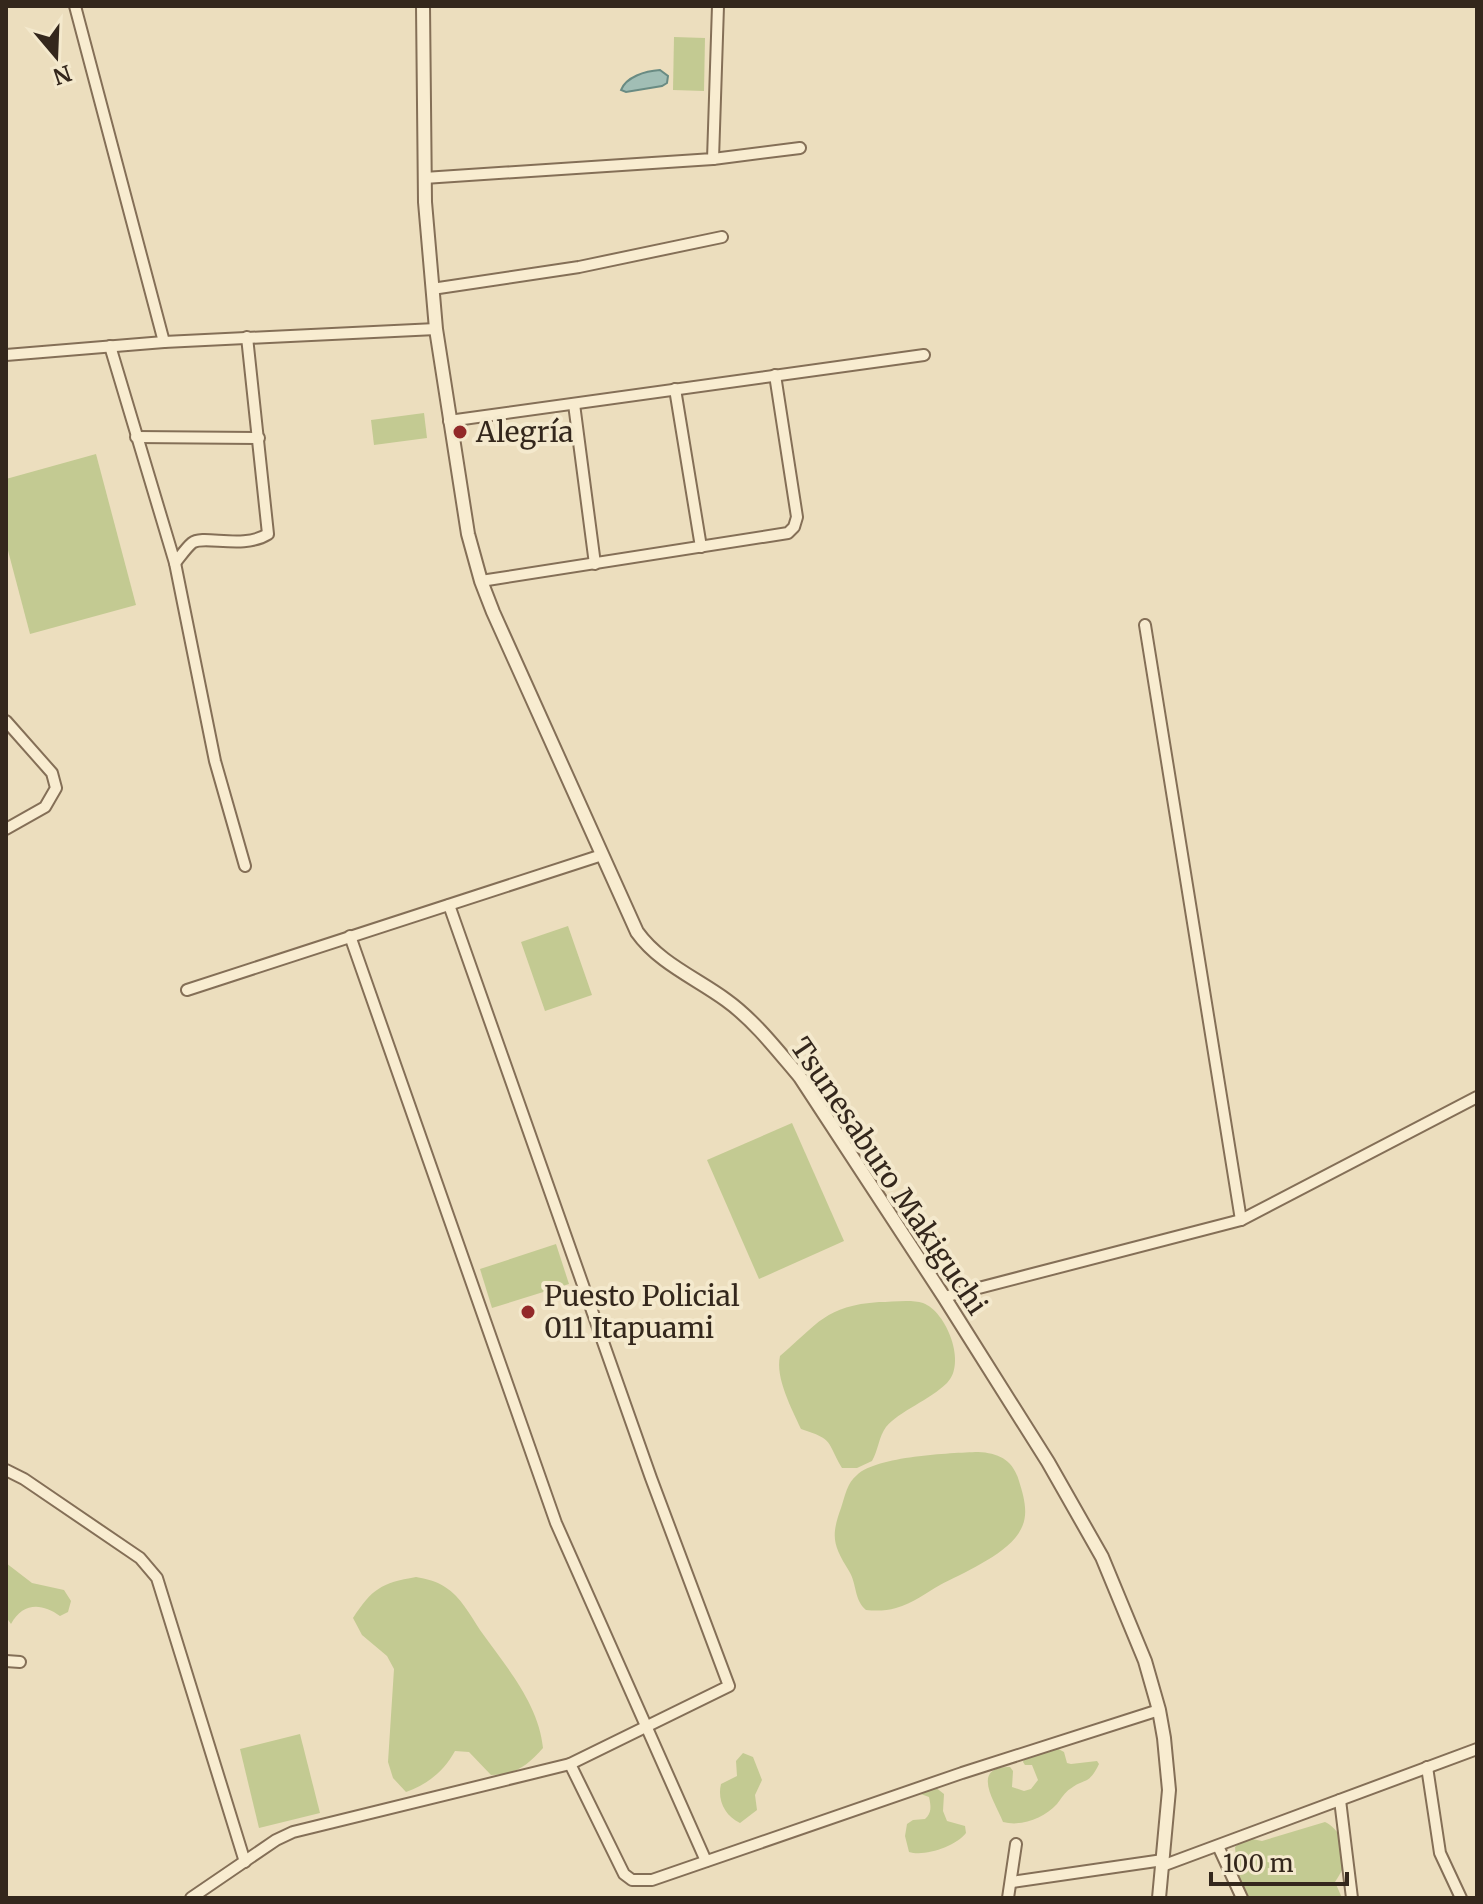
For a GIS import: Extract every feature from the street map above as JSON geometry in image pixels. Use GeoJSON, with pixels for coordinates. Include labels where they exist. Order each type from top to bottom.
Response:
{"type":"FeatureCollection","features":[{"type":"Feature","properties":{"kind":"street"},"geometry":{"type":"LineString","coordinates":[[75,6],[164,342]]}},
{"type":"Feature","properties":{"kind":"street","name":"Tsunesaburo Makiguchi"},"geometry":{"type":"LineString","coordinates":[[423,6],[424,178],[436,329],[468,534],[481,581],[631,922],[643,941],[729,1002],[800,1077],[944,1297],[1093,1540],[1145,1661],[1159,1710],[1169,1790],[1159,1898]]}},
{"type":"Feature","properties":{"kind":"street"},"geometry":{"type":"LineString","coordinates":[[713,159],[718,6]]}},
{"type":"Feature","properties":{"kind":"street"},"geometry":{"type":"LineString","coordinates":[[424,178],[713,159],[800,148]]}},
{"type":"Feature","properties":{"kind":"street"},"geometry":{"type":"LineString","coordinates":[[432,289],[579,267],[722,237]]}},
{"type":"Feature","properties":{"kind":"street"},"geometry":{"type":"LineString","coordinates":[[6,355],[164,342],[436,329]]}},
{"type":"Feature","properties":{"kind":"street"},"geometry":{"type":"LineString","coordinates":[[175,563],[199,539],[237,543],[260,539],[268,534],[247,337]]}},
{"type":"Feature","properties":{"kind":"street"},"geometry":{"type":"LineString","coordinates":[[110,346],[175,563],[215,761],[245,866]]}},
{"type":"Feature","properties":{"kind":"street"},"geometry":{"type":"LineString","coordinates":[[449,421],[924,355]]}},
{"type":"Feature","properties":{"kind":"street"},"geometry":{"type":"LineString","coordinates":[[481,581],[781,535],[794,527],[797,517],[775,375]]}},
{"type":"Feature","properties":{"kind":"street"},"geometry":{"type":"LineString","coordinates":[[675,389],[701,547]]}},
{"type":"Feature","properties":{"kind":"street"},"geometry":{"type":"LineString","coordinates":[[574,404],[595,564]]}},
{"type":"Feature","properties":{"kind":"street"},"geometry":{"type":"LineString","coordinates":[[136,437],[259,438]]}},
{"type":"Feature","properties":{"kind":"street"},"geometry":{"type":"LineString","coordinates":[[1145,625],[1241,1220]]}},
{"type":"Feature","properties":{"kind":"street"},"geometry":{"type":"LineString","coordinates":[[6,721],[52,773],[56,788],[45,807],[6,829]]}},
{"type":"Feature","properties":{"kind":"street"},"geometry":{"type":"LineString","coordinates":[[187,990],[602,855]]}},
{"type":"Feature","properties":{"kind":"street"},"geometry":{"type":"LineString","coordinates":[[191,1898],[276,1840],[293,1832],[570,1764],[729,1686],[651,1478],[449,905]]}},
{"type":"Feature","properties":{"kind":"street"},"geometry":{"type":"LineString","coordinates":[[350,936],[556,1523],[706,1861]]}},
{"type":"Feature","properties":{"kind":"street"},"geometry":{"type":"LineString","coordinates":[[944,1297],[1241,1220],[1477,1097]]}},
{"type":"Feature","properties":{"kind":"street"},"geometry":{"type":"LineString","coordinates":[[6,1470],[140,1558],[157,1578],[245,1862]]}},
{"type":"Feature","properties":{"kind":"street"},"geometry":{"type":"LineString","coordinates":[[6,1661],[20,1662]]}},
{"type":"Feature","properties":{"kind":"street"},"geometry":{"type":"LineString","coordinates":[[570,1764],[624,1874],[632,1880],[652,1880],[962,1773],[1159,1710]]}},
{"type":"Feature","properties":{"kind":"street"},"geometry":{"type":"LineString","coordinates":[[1012,1882],[1162,1863],[1218,1846],[1477,1749]]}},
{"type":"Feature","properties":{"kind":"street"},"geometry":{"type":"LineString","coordinates":[[1427,1767],[1440,1853],[1461,1898]]}},
{"type":"Feature","properties":{"kind":"street"},"geometry":{"type":"LineString","coordinates":[[1340,1800],[1352,1898]]}},
{"type":"Feature","properties":{"kind":"street"},"geometry":{"type":"LineString","coordinates":[[1008,1898],[1016,1844]]}},
{"type":"Feature","properties":{"kind":"street"},"geometry":{"type":"LineString","coordinates":[[1218,1846],[1242,1898]]}},
{"type":"Feature","properties":{"kind":"green space"},"geometry":{"type":"Polygon","coordinates":[[[674,37],[705,38],[704,91],[673,90],[674,37]]]}},
{"type":"Feature","properties":{"kind":"green space"},"geometry":{"type":"Polygon","coordinates":[[[424,413],[427,438],[374,445],[371,420],[424,413]]]}},
{"type":"Feature","properties":{"kind":"green space"},"geometry":{"type":"Polygon","coordinates":[[[96,454],[136,605],[30,634],[6,543],[6,479],[96,454]]]}},
{"type":"Feature","properties":{"kind":"green space"},"geometry":{"type":"Polygon","coordinates":[[[568,926],[592,995],[545,1011],[521,942],[568,926]]]}},
{"type":"Feature","properties":{"kind":"green space"},"geometry":{"type":"Polygon","coordinates":[[[792,1123],[844,1241],[759,1279],[707,1160],[792,1123]]]}},
{"type":"Feature","properties":{"kind":"green space"},"geometry":{"type":"Polygon","coordinates":[[[556,1244],[569,1284],[492,1308],[480,1269],[556,1244]]]}},
{"type":"Feature","properties":{"kind":"green space"},"geometry":{"type":"Polygon","coordinates":[[[913,1301],[932,1308],[952,1339],[955,1352],[953,1374],[940,1389],[886,1427],[872,1461],[857,1468],[842,1468],[825,1439],[801,1429],[782,1383],[780,1356],[814,1325],[834,1312],[879,1302],[913,1301]]]}},
{"type":"Feature","properties":{"kind":"green space"},"geometry":{"type":"Polygon","coordinates":[[[978,1452],[1004,1459],[1016,1474],[1025,1511],[1021,1529],[1015,1538],[985,1562],[908,1603],[888,1610],[866,1610],[859,1602],[852,1576],[835,1541],[838,1518],[851,1482],[857,1475],[880,1464],[933,1455],[978,1452]]]}},
{"type":"Feature","properties":{"kind":"green space"},"geometry":{"type":"Polygon","coordinates":[[[6,1563],[32,1583],[64,1590],[71,1601],[68,1612],[60,1616],[40,1607],[27,1608],[11,1624],[6,1617],[6,1563]]]}},
{"type":"Feature","properties":{"kind":"green space"},"geometry":{"type":"Polygon","coordinates":[[[416,1577],[438,1583],[456,1596],[528,1701],[543,1748],[520,1768],[491,1775],[469,1752],[455,1751],[440,1771],[414,1789],[406,1792],[393,1778],[388,1762],[394,1669],[387,1656],[362,1635],[353,1618],[378,1589],[416,1577]]]}},
{"type":"Feature","properties":{"kind":"green space"},"geometry":{"type":"Polygon","coordinates":[[[300,1734],[320,1813],[259,1828],[240,1749],[300,1734]]]}},
{"type":"Feature","properties":{"kind":"green space"},"geometry":{"type":"Polygon","coordinates":[[[1053,1746],[1064,1752],[1067,1763],[1097,1761],[1099,1764],[1089,1778],[1068,1790],[1046,1813],[1025,1822],[1003,1822],[988,1787],[991,1773],[1010,1767],[1013,1771],[1012,1787],[1024,1791],[1031,1789],[1038,1780],[1032,1765],[1023,1762],[1026,1754],[1053,1746]]]}},
{"type":"Feature","properties":{"kind":"green space"},"geometry":{"type":"Polygon","coordinates":[[[743,1753],[753,1757],[762,1780],[755,1795],[757,1810],[740,1823],[726,1812],[720,1790],[721,1784],[737,1776],[736,1761],[743,1753]]]}},
{"type":"Feature","properties":{"kind":"green space"},"geometry":{"type":"Polygon","coordinates":[[[935,1787],[944,1794],[943,1811],[947,1821],[965,1826],[966,1833],[940,1849],[909,1852],[905,1836],[907,1824],[925,1819],[930,1809],[929,1797],[918,1793],[935,1787]]]}},
{"type":"Feature","properties":{"kind":"green space"},"geometry":{"type":"Polygon","coordinates":[[[1325,1822],[1338,1834],[1346,1851],[1345,1863],[1335,1882],[1342,1898],[1247,1898],[1237,1871],[1235,1847],[1247,1838],[1262,1841],[1325,1822]]]}},
{"type":"Feature","properties":{"kind":"water"},"geometry":{"type":"Polygon","coordinates":[[[660,70],[668,76],[667,83],[662,86],[626,92],[621,90],[623,85],[637,76],[660,70]]]}},
{"type":"Feature","properties":{"kind":"place","name":"Alegría"},"geometry":{"type":"Point","coordinates":[460,432]}},
{"type":"Feature","properties":{"kind":"place","name":"Puesto Policial 011 Itapuami"},"geometry":{"type":"Point","coordinates":[528,1312]}}]}
